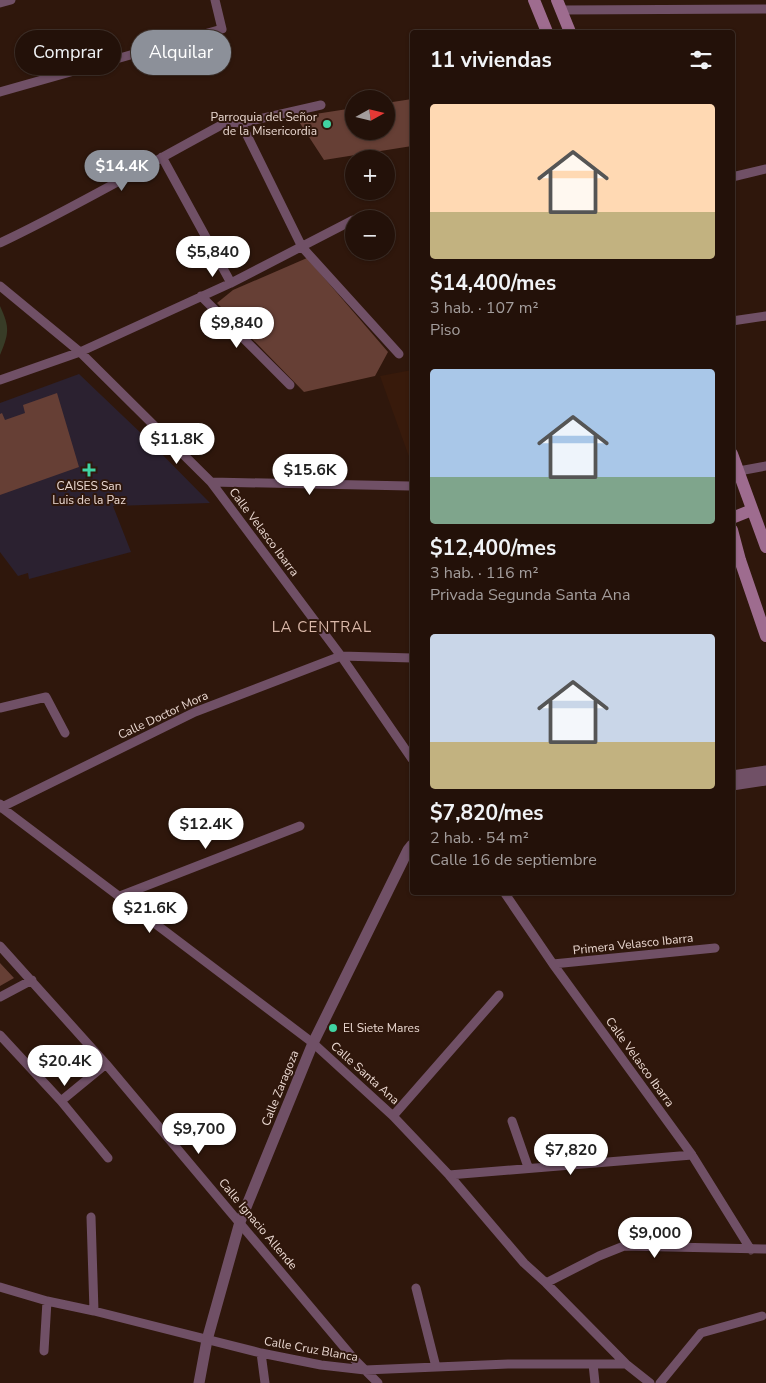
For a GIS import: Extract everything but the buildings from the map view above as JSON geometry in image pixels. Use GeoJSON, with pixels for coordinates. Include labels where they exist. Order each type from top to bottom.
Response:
{"type":"FeatureCollection","features":[{"type":"Feature","properties":{"kind":"main road"},"geometry":{"type":"LineString","coordinates":[[534,0],[545,30]]}},
{"type":"Feature","properties":{"kind":"main road"},"geometry":{"type":"LineString","coordinates":[[559,5],[569,30]]}},
{"type":"Feature","properties":{"kind":"main road"},"geometry":{"type":"LineString","coordinates":[[735,462],[766,548]]}},
{"type":"Feature","properties":{"kind":"main road"},"geometry":{"type":"LineString","coordinates":[[735,517],[752,510]]}},
{"type":"Feature","properties":{"kind":"main road"},"geometry":{"type":"LineString","coordinates":[[735,541],[766,636]]}},
{"type":"Feature","properties":{"kind":"street"},"geometry":{"type":"LineString","coordinates":[[0,3],[11,0]]}},
{"type":"Feature","properties":{"kind":"street"},"geometry":{"type":"LineString","coordinates":[[0,92],[222,29],[215,0]]}},
{"type":"Feature","properties":{"kind":"street"},"geometry":{"type":"LineString","coordinates":[[559,5],[766,9]]}},
{"type":"Feature","properties":{"kind":"street"},"geometry":{"type":"LineString","coordinates":[[0,243],[55,216],[228,122],[241,123],[321,105]]}},
{"type":"Feature","properties":{"kind":"street"},"geometry":{"type":"LineString","coordinates":[[241,123],[302,246],[399,354]]}},
{"type":"Feature","properties":{"kind":"street"},"geometry":{"type":"LineString","coordinates":[[162,157],[231,283]]}},
{"type":"Feature","properties":{"kind":"street"},"geometry":{"type":"LineString","coordinates":[[735,176],[766,169]]}},
{"type":"Feature","properties":{"kind":"street"},"geometry":{"type":"LineString","coordinates":[[0,380],[80,352],[231,283],[345,224]]}},
{"type":"Feature","properties":{"kind":"street","name":"Calle Velasco Ibarra"},"geometry":{"type":"LineString","coordinates":[[0,286],[80,352],[211,482],[341,656],[410,755]]}},
{"type":"Feature","properties":{"kind":"street"},"geometry":{"type":"LineString","coordinates":[[201,296],[290,385]]}},
{"type":"Feature","properties":{"kind":"street"},"geometry":{"type":"LineString","coordinates":[[735,321],[766,316]]}},
{"type":"Feature","properties":{"kind":"street"},"geometry":{"type":"LineString","coordinates":[[739,472],[766,466]]}},
{"type":"Feature","properties":{"kind":"street"},"geometry":{"type":"LineString","coordinates":[[211,482],[410,486]]}},
{"type":"Feature","properties":{"kind":"street"},"geometry":{"type":"LineString","coordinates":[[341,656],[410,658]]}},
{"type":"Feature","properties":{"kind":"street","name":"Calle Doctor Mora"},"geometry":{"type":"LineString","coordinates":[[0,806],[195,712],[341,656]]}},
{"type":"Feature","properties":{"kind":"street"},"geometry":{"type":"LineString","coordinates":[[0,708],[46,697],[65,733]]}},
{"type":"Feature","properties":{"kind":"street"},"geometry":{"type":"LineString","coordinates":[[735,776],[766,771]]}},
{"type":"Feature","properties":{"kind":"street"},"geometry":{"type":"LineString","coordinates":[[735,785],[766,780]]}},
{"type":"Feature","properties":{"kind":"street","name":"Calle Santa Ana"},"geometry":{"type":"LineString","coordinates":[[0,806],[313,1043],[393,1116],[448,1175],[524,1263],[626,1364],[650,1383]]}},
{"type":"Feature","properties":{"kind":"street"},"geometry":{"type":"LineString","coordinates":[[120,896],[300,826]]}},
{"type":"Feature","properties":{"kind":"street","name":"Calle Zaragoza"},"geometry":{"type":"LineString","coordinates":[[199,1383],[207,1340],[240,1222],[313,1043],[410,848]]}},
{"type":"Feature","properties":{"kind":"street","name":"Calle Velasco Ibarra"},"geometry":{"type":"LineString","coordinates":[[506,895],[692,1155],[752,1250]]}},
{"type":"Feature","properties":{"kind":"street","name":"Calle Ignacio Allende"},"geometry":{"type":"LineString","coordinates":[[0,946],[106,1064],[354,1359],[378,1383]]}},
{"type":"Feature","properties":{"kind":"street","name":"Primera Velasco Ibarra"},"geometry":{"type":"LineString","coordinates":[[554,964],[716,948]]}},
{"type":"Feature","properties":{"kind":"street"},"geometry":{"type":"LineString","coordinates":[[0,997],[32,980]]}},
{"type":"Feature","properties":{"kind":"street"},"geometry":{"type":"LineString","coordinates":[[393,1116],[499,995]]}},
{"type":"Feature","properties":{"kind":"street"},"geometry":{"type":"LineString","coordinates":[[0,1035],[61,1101],[108,1158]]}},
{"type":"Feature","properties":{"kind":"street"},"geometry":{"type":"LineString","coordinates":[[61,1101],[106,1064]]}},
{"type":"Feature","properties":{"kind":"street"},"geometry":{"type":"LineString","coordinates":[[512,1121],[528,1167]]}},
{"type":"Feature","properties":{"kind":"street"},"geometry":{"type":"LineString","coordinates":[[448,1175],[692,1155]]}},
{"type":"Feature","properties":{"kind":"street"},"geometry":{"type":"LineString","coordinates":[[91,1217],[94,1311]]}},
{"type":"Feature","properties":{"kind":"street"},"geometry":{"type":"LineString","coordinates":[[546,1283],[599,1256],[624,1246],[766,1249]]}},
{"type":"Feature","properties":{"kind":"street","name":"Calle Cruz Blanca"},"geometry":{"type":"LineString","coordinates":[[0,1287],[207,1340],[321,1365],[365,1370],[546,1364],[626,1364]]}},
{"type":"Feature","properties":{"kind":"street"},"geometry":{"type":"LineString","coordinates":[[416,1288],[436,1367]]}},
{"type":"Feature","properties":{"kind":"street"},"geometry":{"type":"LineString","coordinates":[[44,1351],[47,1300]]}},
{"type":"Feature","properties":{"kind":"street"},"geometry":{"type":"LineString","coordinates":[[660,1383],[701,1333],[762,1316]]}},
{"type":"Feature","properties":{"kind":"street"},"geometry":{"type":"LineString","coordinates":[[261,1353],[265,1383]]}},
{"type":"Feature","properties":{"kind":"street"},"geometry":{"type":"LineString","coordinates":[[594,1364],[595,1383]]}},
{"type":"Feature","properties":{"kind":"shaded area"},"geometry":{"type":"Polygon","coordinates":[[[410,370],[410,459],[380,376],[410,370]]]}},
{"type":"Feature","properties":{"kind":"shaded area","name":"CAISES San Luis de la Paz"},"geometry":{"type":"Polygon","coordinates":[[[79,374],[210,503],[113,506],[131,552],[29,579],[28,573],[18,576],[0,552],[0,403],[79,374]]]}},
{"type":"Feature","properties":{"kind":"green space"},"geometry":{"type":"Polygon","coordinates":[[[0,306],[7,325],[7,336],[0,355],[0,306]]]}},
{"type":"Feature","properties":{"kind":"place","name":"Parroquia del Señor de la Misericordia"},"geometry":{"type":"Point","coordinates":[327,124]}},
{"type":"Feature","properties":{"kind":"place","name":"CAISES San Luis de la Paz"},"geometry":{"type":"Point","coordinates":[89,470]}},
{"type":"Feature","properties":{"kind":"place","name":"El Siete Mares"},"geometry":{"type":"Point","coordinates":[333,1028]}},
{"type":"Feature","properties":{"kind":"district","name":"LA CENTRAL"},"geometry":{"type":"Point","coordinates":[322,627]}}]}
